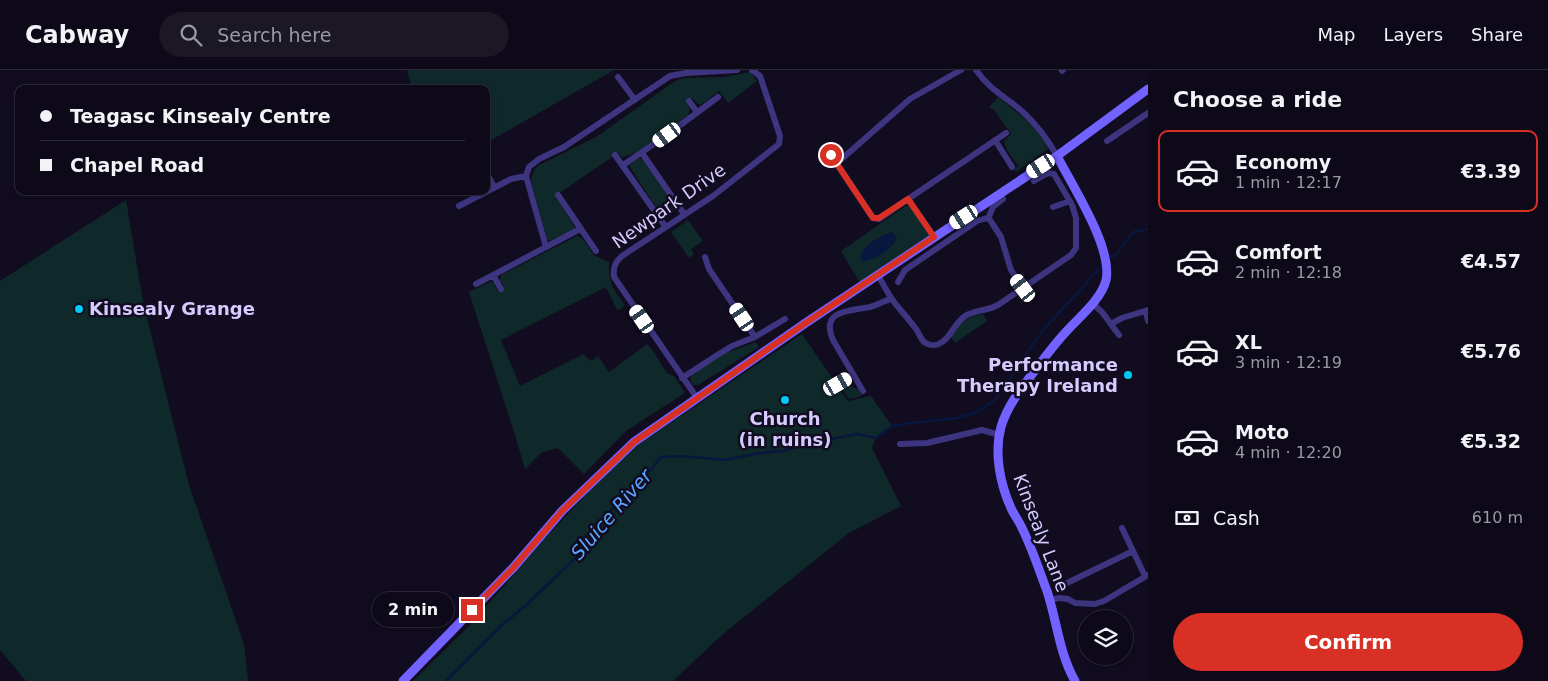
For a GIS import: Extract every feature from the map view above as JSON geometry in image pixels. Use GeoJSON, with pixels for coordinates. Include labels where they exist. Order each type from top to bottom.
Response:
{"type":"FeatureCollection","features":[{"type":"Feature","properties":{"kind":"street"},"geometry":{"type":"LineString","coordinates":[[546,247],[526,176],[530,167],[539,159],[564,147],[670,76],[686,73],[737,70]]}},
{"type":"Feature","properties":{"kind":"street","name":"Newpark Drive"},"geometry":{"type":"LineString","coordinates":[[696,398],[614,277],[613,269],[616,260],[713,196],[779,144],[780,136],[760,76],[752,70]]}},
{"type":"Feature","properties":{"kind":"street"},"geometry":{"type":"LineString","coordinates":[[836,164],[910,99],[962,70]]}},
{"type":"Feature","properties":{"kind":"street"},"geometry":{"type":"LineString","coordinates":[[976,70],[997,93],[1023,112],[1044,136],[1057,156]]}},
{"type":"Feature","properties":{"kind":"street"},"geometry":{"type":"LineString","coordinates":[[618,77],[634,100]]}},
{"type":"Feature","properties":{"kind":"street"},"geometry":{"type":"LineString","coordinates":[[403,681],[513,568],[562,511],[634,442],[934,237],[1057,156],[1148,89]]}},
{"type":"Feature","properties":{"kind":"street"},"geometry":{"type":"LineString","coordinates":[[623,165],[718,96]]}},
{"type":"Feature","properties":{"kind":"street"},"geometry":{"type":"LineString","coordinates":[[690,101],[697,112]]}},
{"type":"Feature","properties":{"kind":"street"},"geometry":{"type":"LineString","coordinates":[[1107,141],[1148,113]]}},
{"type":"Feature","properties":{"kind":"street"},"geometry":{"type":"LineString","coordinates":[[831,155],[873,218],[876,219],[1006,133]]}},
{"type":"Feature","properties":{"kind":"street"},"geometry":{"type":"LineString","coordinates":[[995,140],[1012,167]]}},
{"type":"Feature","properties":{"kind":"street"},"geometry":{"type":"LineString","coordinates":[[642,153],[684,214]]}},
{"type":"Feature","properties":{"kind":"street"},"geometry":{"type":"LineString","coordinates":[[615,155],[665,226]]}},
{"type":"Feature","properties":{"kind":"street","name":"Kinsealy Lane"},"geometry":{"type":"LineString","coordinates":[[1057,156],[1102,245],[1105,255],[1106,280],[1092,303],[1035,369],[1011,406],[1004,420],[998,450],[999,468],[1004,492],[1031,548],[1049,600],[1068,669],[1075,681]]}},
{"type":"Feature","properties":{"kind":"street"},"geometry":{"type":"LineString","coordinates":[[878,275],[892,299],[916,328],[924,342],[933,345],[941,343],[957,322],[976,311],[993,308],[1071,255],[1075,250],[1076,218],[1070,201],[1054,174],[1048,174],[1034,182]]}},
{"type":"Feature","properties":{"kind":"street"},"geometry":{"type":"LineString","coordinates":[[490,189],[511,179],[526,176]]}},
{"type":"Feature","properties":{"kind":"street"},"geometry":{"type":"LineString","coordinates":[[490,180],[494,187]]}},
{"type":"Feature","properties":{"kind":"street"},"geometry":{"type":"LineString","coordinates":[[459,206],[479,195]]}},
{"type":"Feature","properties":{"kind":"street"},"geometry":{"type":"LineString","coordinates":[[558,195],[596,251]]}},
{"type":"Feature","properties":{"kind":"street"},"geometry":{"type":"LineString","coordinates":[[908,199],[934,237]]}},
{"type":"Feature","properties":{"kind":"street"},"geometry":{"type":"LineString","coordinates":[[988,219],[993,207],[1003,200]]}},
{"type":"Feature","properties":{"kind":"street"},"geometry":{"type":"LineString","coordinates":[[1053,207],[1070,201]]}},
{"type":"Feature","properties":{"kind":"street"},"geometry":{"type":"LineString","coordinates":[[988,219],[1001,237],[1010,270],[1023,288]]}},
{"type":"Feature","properties":{"kind":"street"},"geometry":{"type":"LineString","coordinates":[[898,282],[901,274],[913,265],[977,221],[988,219]]}},
{"type":"Feature","properties":{"kind":"street"},"geometry":{"type":"LineString","coordinates":[[476,284],[580,229]]}},
{"type":"Feature","properties":{"kind":"street"},"geometry":{"type":"LineString","coordinates":[[705,257],[709,269],[755,337]]}},
{"type":"Feature","properties":{"kind":"street"},"geometry":{"type":"LineString","coordinates":[[493,275],[501,289]]}},
{"type":"Feature","properties":{"kind":"street"},"geometry":{"type":"LineString","coordinates":[[863,391],[830,334],[829,324],[840,313],[877,305],[892,299]]}},
{"type":"Feature","properties":{"kind":"street"},"geometry":{"type":"LineString","coordinates":[[1092,303],[1120,335]]}},
{"type":"Feature","properties":{"kind":"street"},"geometry":{"type":"LineString","coordinates":[[1111,324],[1124,317],[1147,311],[1148,321]]}},
{"type":"Feature","properties":{"kind":"street"},"geometry":{"type":"LineString","coordinates":[[682,378],[732,346],[755,337],[785,318]]}},
{"type":"Feature","properties":{"kind":"street"},"geometry":{"type":"LineString","coordinates":[[838,384],[853,375]]}},
{"type":"Feature","properties":{"kind":"street"},"geometry":{"type":"LineString","coordinates":[[900,444],[927,442],[982,430],[1000,435]]}},
{"type":"Feature","properties":{"kind":"street"},"geometry":{"type":"LineString","coordinates":[[1049,600],[1059,598],[1068,599],[1075,603],[1095,604],[1104,602],[1146,576],[1122,528]]}},
{"type":"Feature","properties":{"kind":"street"},"geometry":{"type":"LineString","coordinates":[[1067,583],[1133,552]]}},
{"type":"Feature","properties":{"kind":"green space"},"geometry":{"type":"Polygon","coordinates":[[[407,70],[614,70],[490,141],[490,85],[411,85],[407,70]]]}},
{"type":"Feature","properties":{"kind":"green space"},"geometry":{"type":"Polygon","coordinates":[[[750,72],[757,81],[728,103],[719,91],[701,105],[692,98],[686,102],[690,109],[688,115],[655,140],[627,156],[621,157],[618,153],[555,196],[575,227],[573,230],[552,240],[549,241],[547,239],[531,180],[534,170],[539,165],[596,137],[675,81],[684,78],[724,77],[750,72]]]}},
{"type":"Feature","properties":{"kind":"green space"},"geometry":{"type":"Polygon","coordinates":[[[998,97],[1030,123],[1049,148],[1016,172],[1014,170],[1018,166],[1004,141],[1011,134],[995,111],[989,107],[998,97]]]}},
{"type":"Feature","properties":{"kind":"green space"},"geometry":{"type":"Polygon","coordinates":[[[639,158],[644,160],[677,210],[663,218],[630,167],[630,164],[639,158]]]}},
{"type":"Feature","properties":{"kind":"green space"},"geometry":{"type":"Polygon","coordinates":[[[126,200],[143,302],[189,485],[244,644],[248,681],[26,681],[0,650],[0,281],[126,200]]]}},
{"type":"Feature","properties":{"kind":"green space"},"geometry":{"type":"Polygon","coordinates":[[[907,205],[929,236],[860,283],[841,251],[907,205]]]}},
{"type":"Feature","properties":{"kind":"green space"},"geometry":{"type":"Polygon","coordinates":[[[688,220],[703,241],[691,249],[694,254],[689,258],[671,232],[688,220]]]}},
{"type":"Feature","properties":{"kind":"green space"},"geometry":{"type":"Polygon","coordinates":[[[577,236],[582,238],[594,255],[609,262],[611,280],[614,289],[624,304],[623,308],[617,310],[606,287],[501,340],[520,386],[583,354],[591,361],[598,356],[609,372],[647,344],[667,373],[674,376],[685,393],[626,431],[584,474],[558,448],[541,453],[525,469],[469,292],[492,281],[498,291],[504,288],[500,280],[501,275],[577,236]]]}},
{"type":"Feature","properties":{"kind":"green space"},"geometry":{"type":"Polygon","coordinates":[[[983,314],[987,321],[955,343],[951,337],[961,325],[972,317],[983,314]]]}},
{"type":"Feature","properties":{"kind":"green space"},"geometry":{"type":"Polygon","coordinates":[[[802,334],[848,401],[871,396],[892,426],[876,438],[872,448],[901,506],[849,533],[723,634],[673,681],[413,681],[469,626],[542,541],[605,475],[638,445],[802,334]]]}},
{"type":"Feature","properties":{"kind":"green space"},"geometry":{"type":"Polygon","coordinates":[[[756,342],[759,347],[698,385],[693,385],[691,382],[691,375],[726,353],[756,342]]]}},
{"type":"Feature","properties":{"kind":"green space"},"geometry":{"type":"Polygon","coordinates":[[[851,386],[858,389],[862,396],[849,399],[843,390],[851,386]]]}},
{"type":"Feature","properties":{"kind":"water"},"geometry":{"type":"Polygon","coordinates":[[[892,232],[897,237],[892,246],[877,257],[861,261],[861,256],[866,247],[876,239],[892,232]]]}},
{"type":"Feature","properties":{"kind":"waterway","name":"Sluice River"},"geometry":{"type":"LineString","coordinates":[[1111,257],[1115,256],[1133,232],[1148,229]]}},
{"type":"Feature","properties":{"kind":"waterway","name":"Sluice River"},"geometry":{"type":"LineString","coordinates":[[446,681],[501,626],[584,550],[595,531],[616,504],[645,477],[661,457],[682,456],[724,460],[782,451],[857,434],[876,438],[892,426],[956,418],[975,413],[994,401],[1044,329],[1103,265]]}},
{"type":"Feature","properties":{"kind":"waterway"},"geometry":{"type":"LineString","coordinates":[[1050,566],[1056,579]]}},
{"type":"Feature","properties":{"kind":"place","name":"Kinsealy Grange"},"geometry":{"type":"Point","coordinates":[79,309]}},
{"type":"Feature","properties":{"kind":"place","name":"Performance Therapy Ireland"},"geometry":{"type":"Point","coordinates":[1128,375]}},
{"type":"Feature","properties":{"kind":"place","name":"Church (in ruins)"},"geometry":{"type":"Point","coordinates":[785,400]}},
{"type":"Feature","properties":{"kind":"route"},"geometry":{"type":"LineString","coordinates":[[472,610],[513,568],[562,511],[634,442],[934,237],[908,199],[879,218],[873,218],[831,155]]}}]}
